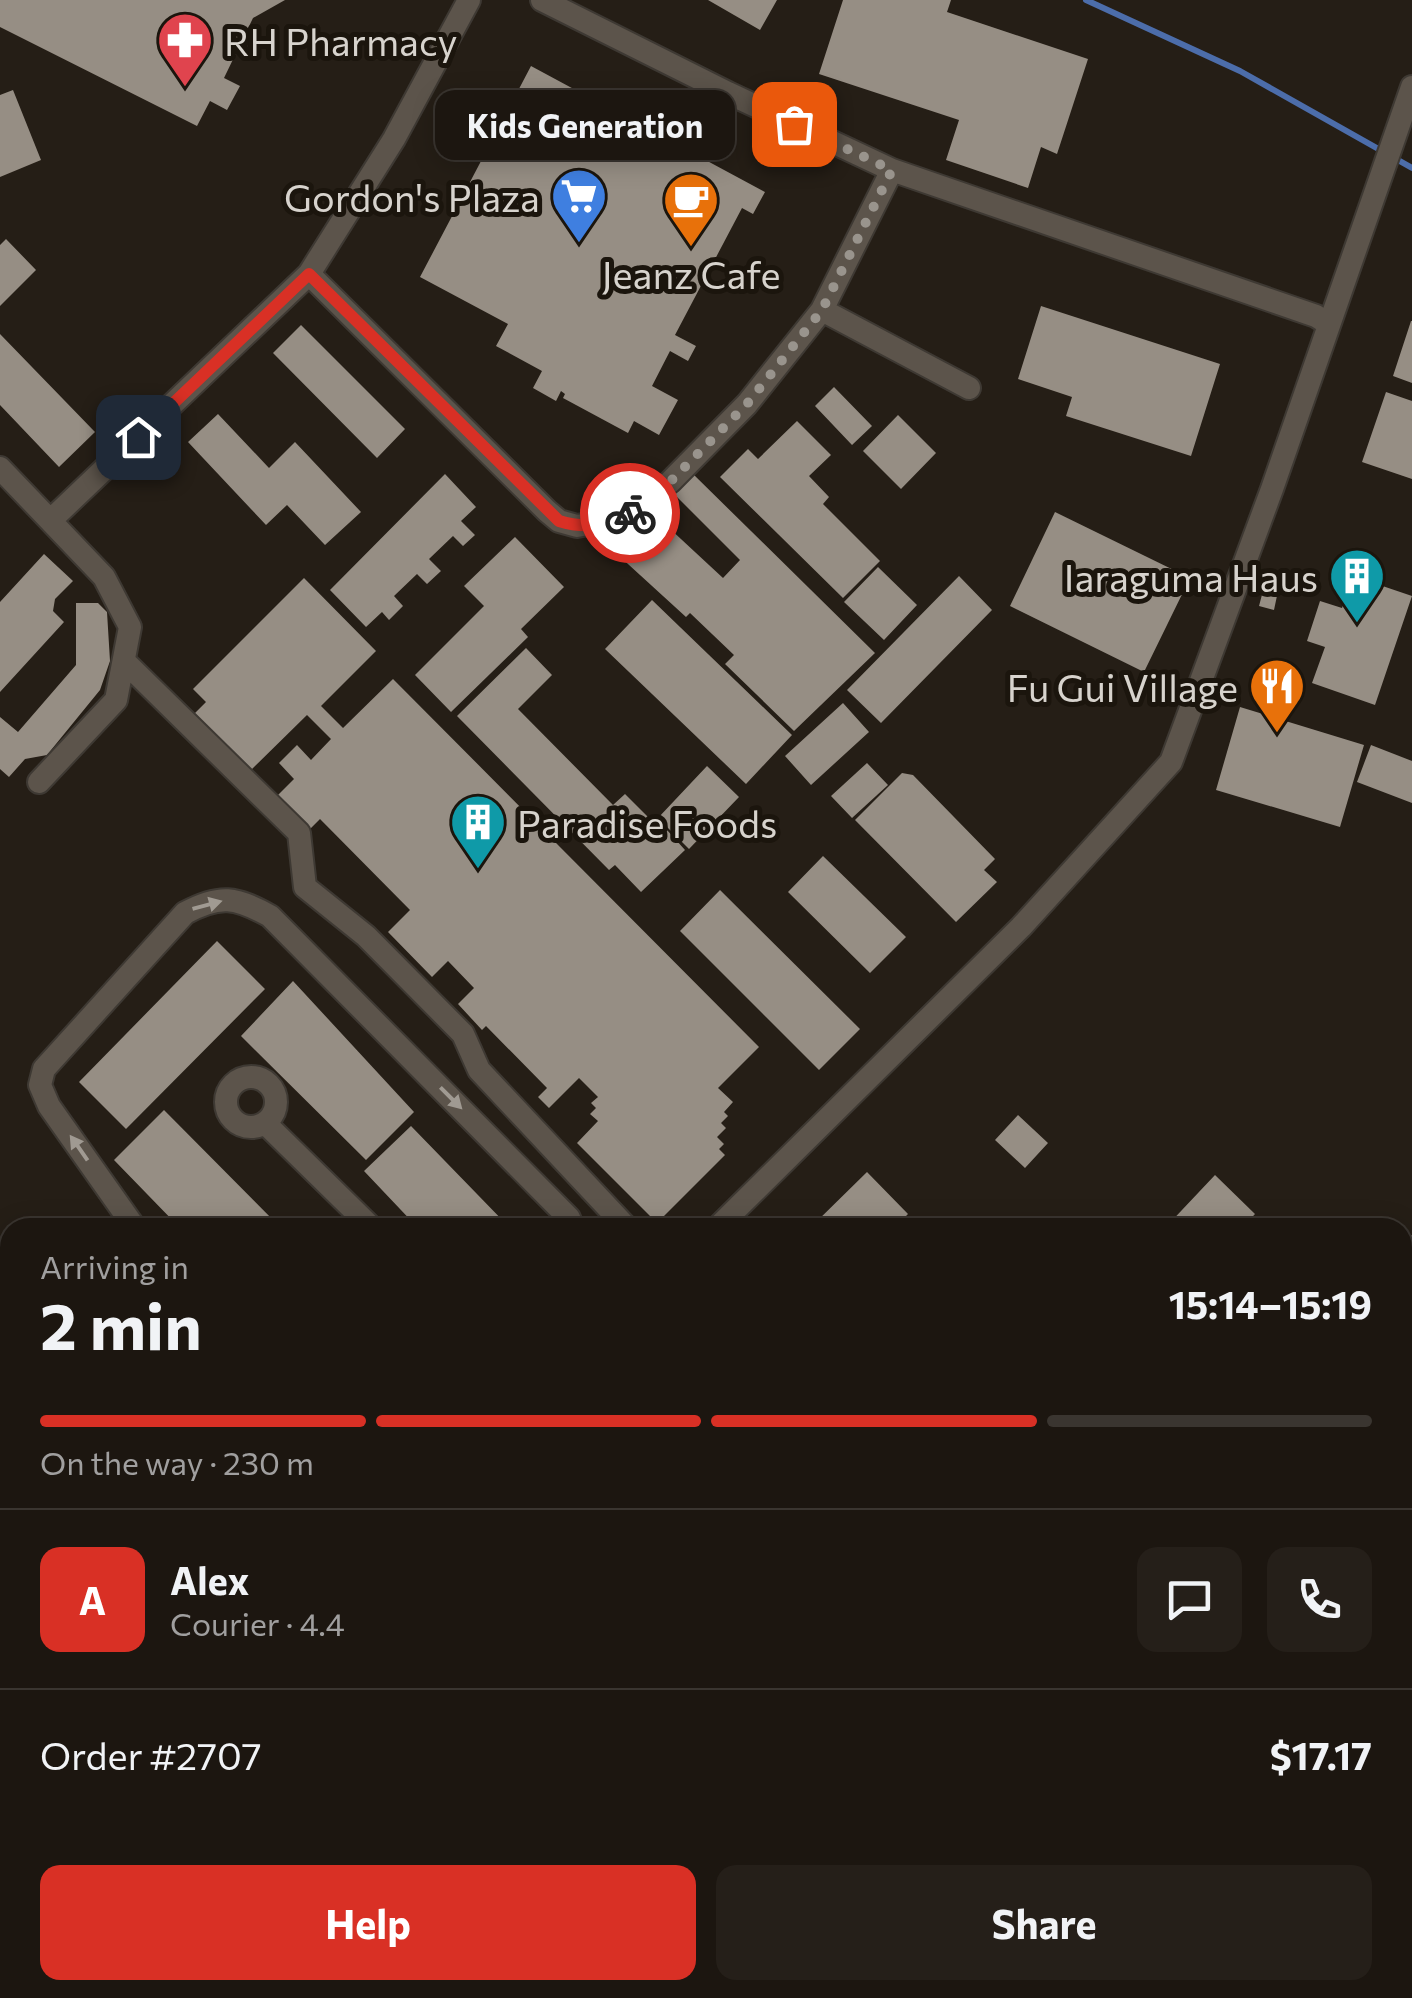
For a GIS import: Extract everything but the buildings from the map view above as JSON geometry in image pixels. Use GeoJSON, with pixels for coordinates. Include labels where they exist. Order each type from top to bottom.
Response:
{"type":"FeatureCollection","features":[{"type":"Feature","properties":{"kind":"street"},"geometry":{"type":"LineString","coordinates":[[52,519],[309,274],[394,139],[469,0]]}},
{"type":"Feature","properties":{"kind":"street"},"geometry":{"type":"LineString","coordinates":[[542,0],[892,170],[1327,323]]}},
{"type":"Feature","properties":{"kind":"street"},"geometry":{"type":"LineString","coordinates":[[727,1218],[1021,927],[1171,762],[1272,489],[1412,87]]}},
{"type":"Feature","properties":{"kind":"street"},"geometry":{"type":"LineString","coordinates":[[309,274],[559,521],[576,526],[623,518],[670,482],[747,404],[822,310],[892,170]]}},
{"type":"Feature","properties":{"kind":"street"},"geometry":{"type":"LineString","coordinates":[[822,310],[968,388]]}},
{"type":"Feature","properties":{"kind":"street"},"geometry":{"type":"LineString","coordinates":[[0,468],[104,577],[130,627],[116,700],[40,782]]}},
{"type":"Feature","properties":{"kind":"street"},"geometry":{"type":"LineString","coordinates":[[125,662],[298,834],[305,887],[366,936],[463,1034],[479,1070],[618,1218]]}},
{"type":"Feature","properties":{"kind":"street"},"geometry":{"type":"LineString","coordinates":[[128,1218],[49,1106],[40,1085],[44,1069],[185,913],[206,902],[241,900],[270,916],[569,1218]]}},
{"type":"Feature","properties":{"kind":"street"},"geometry":{"type":"LineString","coordinates":[[265,1123],[362,1218]]}},
{"type":"Feature","properties":{"kind":"waterway"},"geometry":{"type":"LineString","coordinates":[[1086,0],[1240,71],[1412,168]]}},
{"type":"Feature","properties":{"kind":"way so far"},"geometry":{"type":"LineString","coordinates":[[630,513],[670,482],[747,404],[822,310],[892,170],[794,124]]}},
{"type":"Feature","properties":{"kind":"place","name":"RH Pharmacy"},"geometry":{"type":"Point","coordinates":[185,89]}},
{"type":"Feature","properties":{"kind":"place","name":"Kids Generation"},"geometry":{"type":"Point","coordinates":[794,124]}},
{"type":"Feature","properties":{"kind":"place","name":"Gordon's Plaza"},"geometry":{"type":"Point","coordinates":[579,245]}},
{"type":"Feature","properties":{"kind":"place","name":"Jeanz Cafe"},"geometry":{"type":"Point","coordinates":[691,249]}},
{"type":"Feature","properties":{"kind":"place","name":"Iaraguma Haus"},"geometry":{"type":"Point","coordinates":[1357,625]}},
{"type":"Feature","properties":{"kind":"place","name":"Fu Gui Village"},"geometry":{"type":"Point","coordinates":[1277,735]}},
{"type":"Feature","properties":{"kind":"place","name":"Paradise Foods"},"geometry":{"type":"Point","coordinates":[478,871]}},
{"type":"Feature","properties":{"kind":"route"},"geometry":{"type":"LineString","coordinates":[[138,437],[309,274],[559,521],[576,526],[623,518],[630,513]]}}]}
